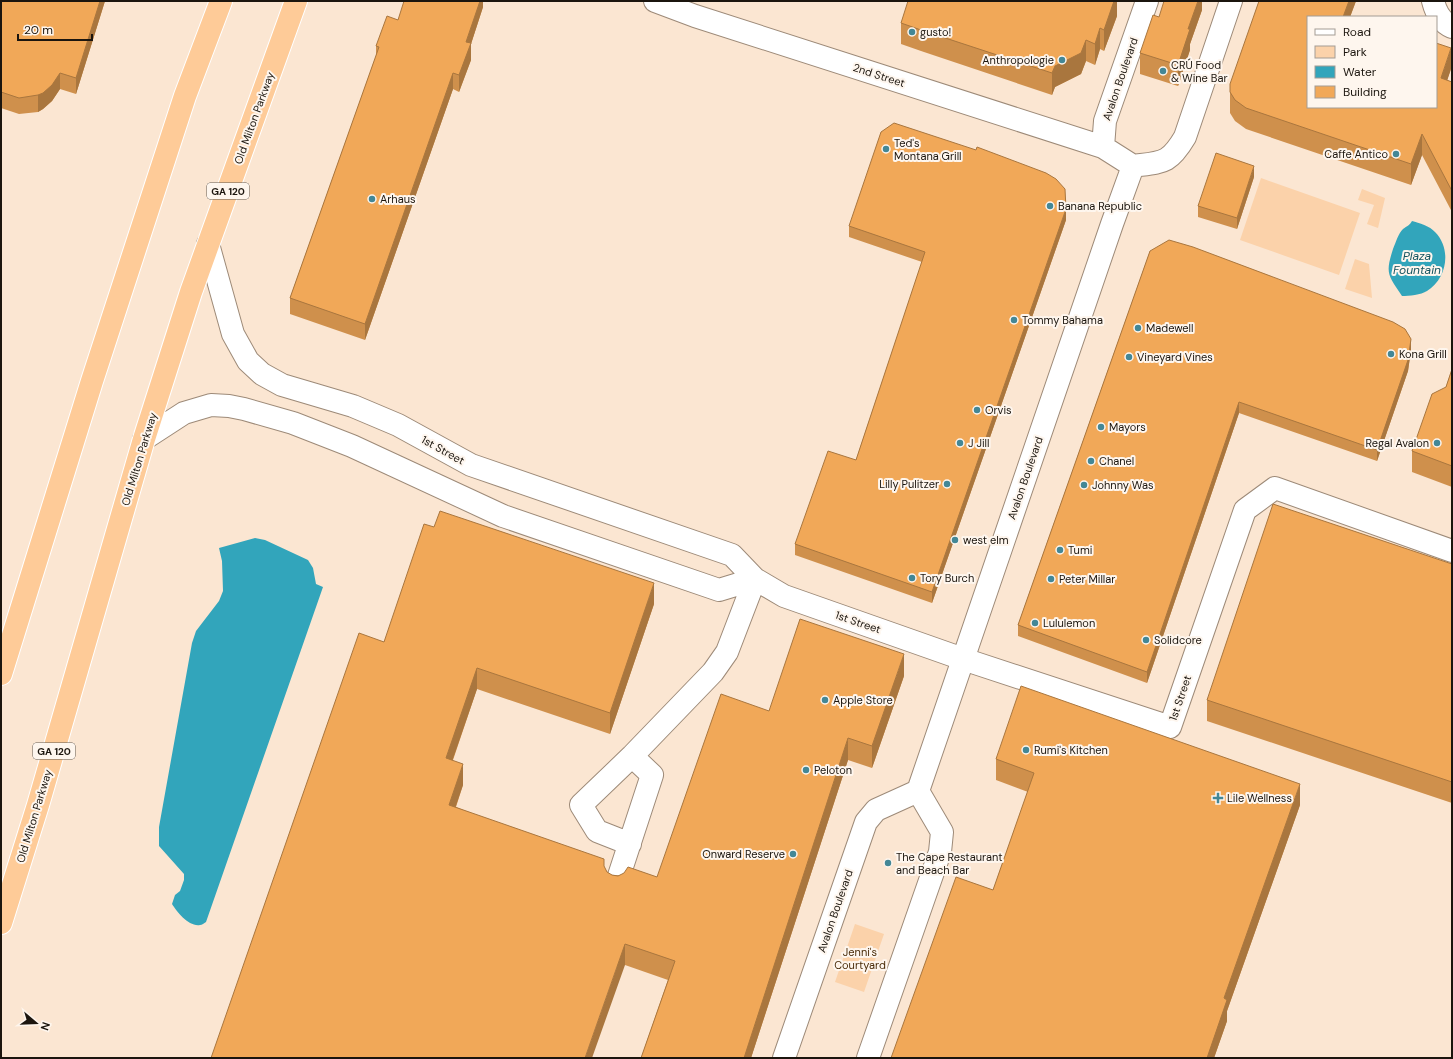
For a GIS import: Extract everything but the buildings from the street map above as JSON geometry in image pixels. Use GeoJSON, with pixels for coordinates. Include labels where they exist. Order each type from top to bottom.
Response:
{"type":"FeatureCollection","features":[{"type":"Feature","properties":{"kind":"highway"},"geometry":{"type":"LineString","coordinates":[[1,674],[92,381],[185,96],[221,1]]}},
{"type":"Feature","properties":{"kind":"highway"},"geometry":{"type":"LineString","coordinates":[[293,9],[306,1]]}},
{"type":"Feature","properties":{"kind":"highway","name":"Old Milton Parkway"},"geometry":{"type":"LineString","coordinates":[[1,923],[38,806],[144,439],[191,292],[293,9]]}},
{"type":"Feature","properties":{"kind":"street","name":"2nd Street"},"geometry":{"type":"LineString","coordinates":[[655,1],[695,16],[1103,147]]}},
{"type":"Feature","properties":{"kind":"street","name":"Avalon Boulevard"},"geometry":{"type":"LineString","coordinates":[[1103,147],[1105,121],[1147,1]]}},
{"type":"Feature","properties":{"kind":"street"},"geometry":{"type":"LineString","coordinates":[[1103,147],[1133,166],[1162,162],[1176,152],[1185,137],[1230,1]]}},
{"type":"Feature","properties":{"kind":"street"},"geometry":{"type":"LineString","coordinates":[[1433,1],[1435,10],[1444,24],[1452,27]]}},
{"type":"Feature","properties":{"kind":"street","name":"Avalon Boulevard"},"geometry":{"type":"LineString","coordinates":[[784,1058],[866,822],[876,810],[918,791],[1133,166]]}},
{"type":"Feature","properties":{"kind":"street","name":"1st Street"},"geometry":{"type":"LineString","coordinates":[[208,244],[233,334],[248,361],[262,374],[282,385],[353,406],[398,425],[471,465],[732,555],[755,579],[784,596],[963,659],[1170,727],[1245,510],[1275,488],[1452,551]]}},
{"type":"Feature","properties":{"kind":"street"},"geometry":{"type":"LineString","coordinates":[[144,439],[184,413],[211,405],[244,409],[293,423],[352,446],[503,516],[719,590],[755,579]]}},
{"type":"Feature","properties":{"kind":"street"},"geometry":{"type":"LineString","coordinates":[[630,844],[597,831],[581,805],[632,756],[716,667],[727,652],[755,579]]}},
{"type":"Feature","properties":{"kind":"street"},"geometry":{"type":"LineString","coordinates":[[616,885],[652,775],[632,756]]}},
{"type":"Feature","properties":{"kind":"street"},"geometry":{"type":"LineString","coordinates":[[868,1058],[940,852],[942,832],[918,791]]}},
{"type":"Feature","properties":{"kind":"green space"},"geometry":{"type":"Polygon","coordinates":[[[1261,178],[1360,213],[1339,275],[1240,240],[1261,178]]]}},
{"type":"Feature","properties":{"kind":"green space"},"geometry":{"type":"Polygon","coordinates":[[[1362,189],[1385,198],[1378,228],[1367,224],[1374,205],[1358,200],[1362,189]]]}},
{"type":"Feature","properties":{"kind":"green space"},"geometry":{"type":"Polygon","coordinates":[[[1355,259],[1369,264],[1372,298],[1345,289],[1355,259]]]}},
{"type":"Feature","properties":{"kind":"green space","name":"Jenni's Courtyard"},"geometry":{"type":"Polygon","coordinates":[[[855,924],[884,934],[864,992],[835,982],[855,924]]]}},
{"type":"Feature","properties":{"kind":"water","name":"Plaza Fountain"},"geometry":{"type":"Polygon","coordinates":[[[1412,221],[1427,226],[1435,232],[1444,247],[1445,263],[1443,272],[1434,286],[1427,291],[1418,294],[1402,296],[1389,274],[1389,264],[1398,236],[1401,231],[1412,221]]]}},
{"type":"Feature","properties":{"kind":"water"},"geometry":{"type":"Polygon","coordinates":[[[255,538],[265,540],[308,560],[313,568],[316,584],[323,587],[206,922],[201,925],[196,925],[184,918],[172,904],[175,895],[180,891],[184,880],[184,874],[159,846],[159,827],[192,643],[196,631],[219,601],[223,591],[222,561],[219,548],[255,538]]]}},
{"type":"Feature","properties":{"kind":"place","name":"gusto!"},"geometry":{"type":"Point","coordinates":[912,32]}},
{"type":"Feature","properties":{"kind":"place","name":"Anthropologie"},"geometry":{"type":"Point","coordinates":[1062,60]}},
{"type":"Feature","properties":{"kind":"place","name":"CRÚ Food & Wine Bar"},"geometry":{"type":"Point","coordinates":[1163,71]}},
{"type":"Feature","properties":{"kind":"place","name":"Ted's Montana Grill"},"geometry":{"type":"Point","coordinates":[886,149]}},
{"type":"Feature","properties":{"kind":"place","name":"Caffe Antico"},"geometry":{"type":"Point","coordinates":[1396,154]}},
{"type":"Feature","properties":{"kind":"place","name":"Arhaus"},"geometry":{"type":"Point","coordinates":[372,199]}},
{"type":"Feature","properties":{"kind":"place","name":"Banana Republic"},"geometry":{"type":"Point","coordinates":[1050,206]}},
{"type":"Feature","properties":{"kind":"place","name":"Tommy Bahama"},"geometry":{"type":"Point","coordinates":[1014,320]}},
{"type":"Feature","properties":{"kind":"place","name":"Madewell"},"geometry":{"type":"Point","coordinates":[1138,328]}},
{"type":"Feature","properties":{"kind":"place","name":"Kona Grill"},"geometry":{"type":"Point","coordinates":[1391,354]}},
{"type":"Feature","properties":{"kind":"place","name":"Vineyard Vines"},"geometry":{"type":"Point","coordinates":[1129,357]}},
{"type":"Feature","properties":{"kind":"place","name":"Orvis"},"geometry":{"type":"Point","coordinates":[977,410]}},
{"type":"Feature","properties":{"kind":"place","name":"Mayors"},"geometry":{"type":"Point","coordinates":[1101,427]}},
{"type":"Feature","properties":{"kind":"place","name":"J Jill"},"geometry":{"type":"Point","coordinates":[960,443]}},
{"type":"Feature","properties":{"kind":"place","name":"Regal Avalon"},"geometry":{"type":"Point","coordinates":[1437,443]}},
{"type":"Feature","properties":{"kind":"place","name":"Chanel"},"geometry":{"type":"Point","coordinates":[1091,461]}},
{"type":"Feature","properties":{"kind":"place","name":"Lilly Pulitzer"},"geometry":{"type":"Point","coordinates":[947,484]}},
{"type":"Feature","properties":{"kind":"place","name":"Johnny Was"},"geometry":{"type":"Point","coordinates":[1084,485]}},
{"type":"Feature","properties":{"kind":"place","name":"west elm"},"geometry":{"type":"Point","coordinates":[955,540]}},
{"type":"Feature","properties":{"kind":"place","name":"Tumi"},"geometry":{"type":"Point","coordinates":[1060,550]}},
{"type":"Feature","properties":{"kind":"place","name":"Tory Burch"},"geometry":{"type":"Point","coordinates":[912,578]}},
{"type":"Feature","properties":{"kind":"place","name":"Peter Millar"},"geometry":{"type":"Point","coordinates":[1051,579]}},
{"type":"Feature","properties":{"kind":"place","name":"Lululemon"},"geometry":{"type":"Point","coordinates":[1035,623]}},
{"type":"Feature","properties":{"kind":"place","name":"Solidcore"},"geometry":{"type":"Point","coordinates":[1146,640]}},
{"type":"Feature","properties":{"kind":"place","name":"Apple Store"},"geometry":{"type":"Point","coordinates":[825,700]}},
{"type":"Feature","properties":{"kind":"place","name":"Rumi's Kitchen"},"geometry":{"type":"Point","coordinates":[1026,750]}},
{"type":"Feature","properties":{"kind":"place","name":"Peloton"},"geometry":{"type":"Point","coordinates":[806,770]}},
{"type":"Feature","properties":{"kind":"place","name":"Lile Wellness"},"geometry":{"type":"Point","coordinates":[1218,798]}},
{"type":"Feature","properties":{"kind":"place","name":"Onward Reserve"},"geometry":{"type":"Point","coordinates":[793,854]}},
{"type":"Feature","properties":{"kind":"place","name":"The Cape Restaurant and Beach Bar"},"geometry":{"type":"Point","coordinates":[888,863]}}]}
